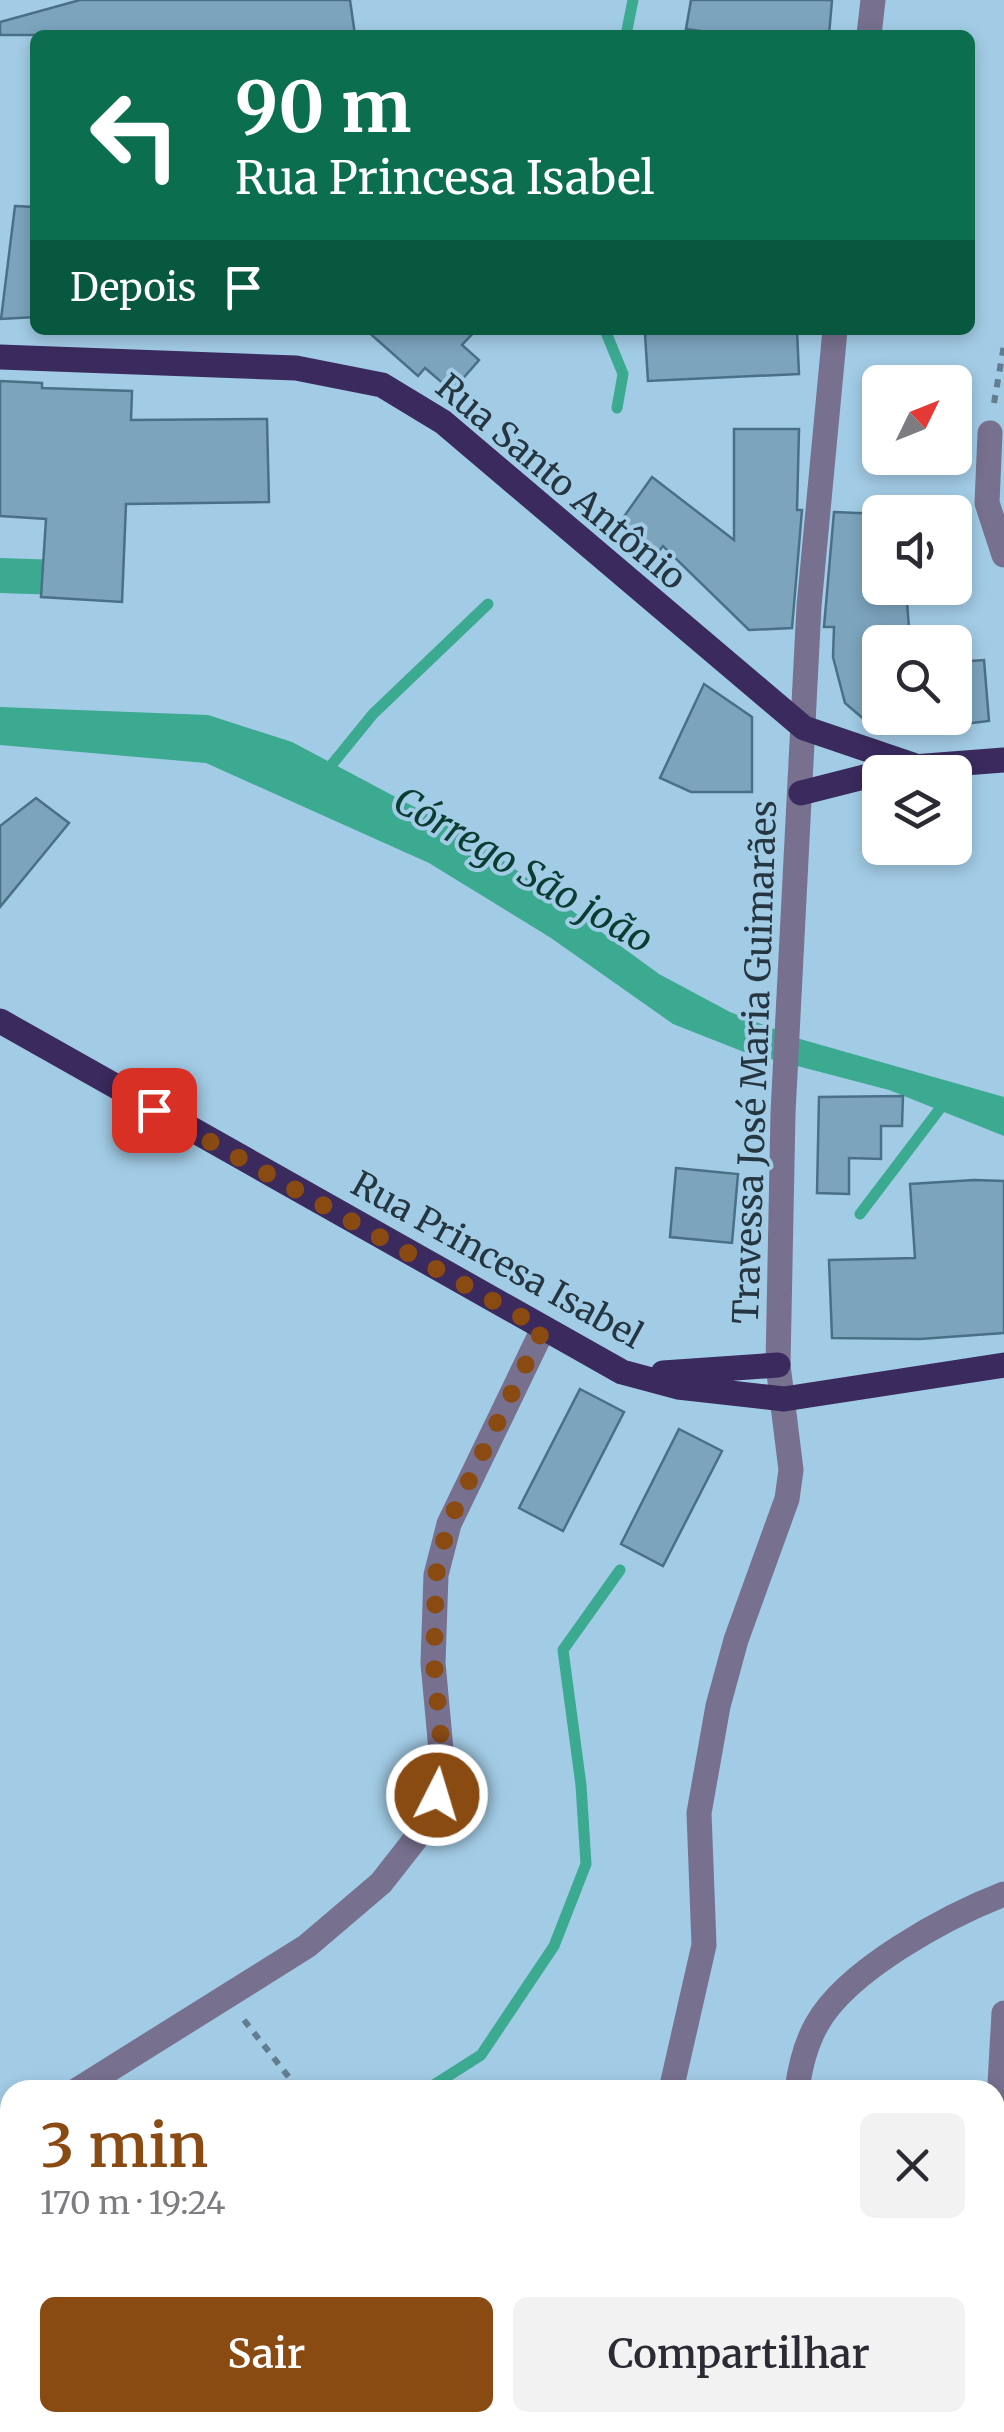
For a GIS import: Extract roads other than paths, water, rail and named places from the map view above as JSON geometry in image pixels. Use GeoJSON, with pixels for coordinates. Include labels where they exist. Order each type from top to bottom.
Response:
{"type":"FeatureCollection","features":[{"type":"Feature","properties":{"kind":"main road","name":"Rua Santo Antônio"},"geometry":{"type":"LineString","coordinates":[[0,357],[296,368],[382,385],[443,422],[804,728]]}},
{"type":"Feature","properties":{"kind":"main road"},"geometry":{"type":"LineString","coordinates":[[804,728],[884,755]]}},
{"type":"Feature","properties":{"kind":"main road"},"geometry":{"type":"LineString","coordinates":[[972,762],[1004,760]]}},
{"type":"Feature","properties":{"kind":"main road"},"geometry":{"type":"LineString","coordinates":[[802,793],[862,778]]}},
{"type":"Feature","properties":{"kind":"main road","name":"Rua Princesa Isabel"},"geometry":{"type":"LineString","coordinates":[[0,1022],[622,1372],[678,1387],[784,1399],[1004,1365]]}},
{"type":"Feature","properties":{"kind":"main road"},"geometry":{"type":"LineString","coordinates":[[622,1372],[688,1373],[778,1365]]}},
{"type":"Feature","properties":{"kind":"street"},"geometry":{"type":"LineString","coordinates":[[870,30],[873,0]]}},
{"type":"Feature","properties":{"kind":"street","name":"Travessa José Maria Guimarães"},"geometry":{"type":"LineString","coordinates":[[672,2080],[704,1945],[699,1813],[718,1706],[736,1640],[786,1499],[791,1470],[778,1365],[783,1113],[809,606],[835,335]]}},
{"type":"Feature","properties":{"kind":"street"},"geometry":{"type":"LineString","coordinates":[[990,432],[987,503],[1004,555]]}},
{"type":"Feature","properties":{"kind":"street"},"geometry":{"type":"LineString","coordinates":[[93,2080],[308,1946],[381,1883],[417,1837],[437,1795],[442,1750],[434,1663],[436,1575],[448,1524],[543,1329]]}},
{"type":"Feature","properties":{"kind":"street"},"geometry":{"type":"LineString","coordinates":[[799,2080],[802,2058],[818,2022],[849,1986],[923,1932],[1004,1894]]}},
{"type":"Feature","properties":{"kind":"street"},"geometry":{"type":"LineString","coordinates":[[1000,2080],[1004,2013]]}},
{"type":"Feature","properties":{"kind":"waterway"},"geometry":{"type":"LineString","coordinates":[[627,30],[633,0]]}},
{"type":"Feature","properties":{"kind":"waterway"},"geometry":{"type":"LineString","coordinates":[[607,335],[623,374],[617,408]]}},
{"type":"Feature","properties":{"kind":"waterway"},"geometry":{"type":"LineString","coordinates":[[325,773],[373,714],[488,604]]}},
{"type":"Feature","properties":{"kind":"waterway"},"geometry":{"type":"LineString","coordinates":[[860,1214],[945,1102]]}},
{"type":"Feature","properties":{"kind":"waterway"},"geometry":{"type":"LineString","coordinates":[[442,2080],[481,2055],[554,1946],[586,1864],[581,1785],[563,1650],[620,1570]]}},
{"type":"Feature","properties":{"kind":"water label","name":"Córrego São joão"},"geometry":{"type":"Point","coordinates":[523,870]}}]}
